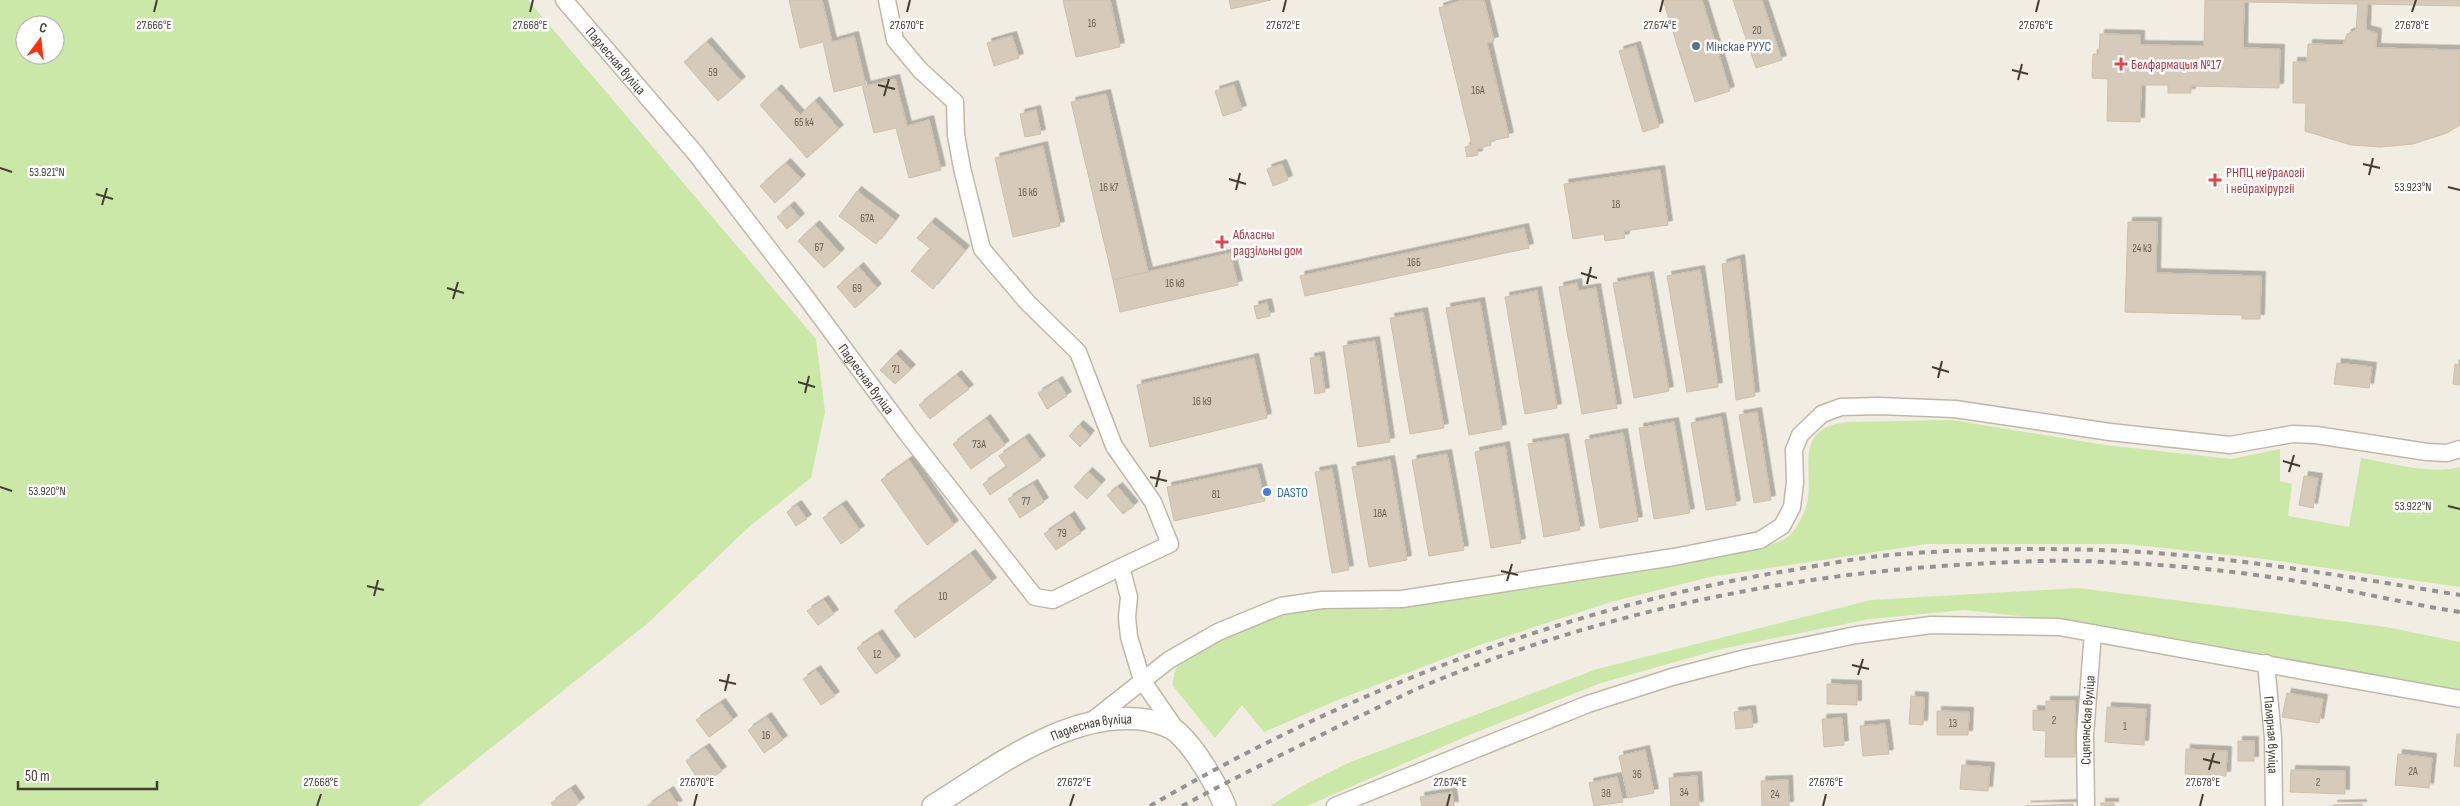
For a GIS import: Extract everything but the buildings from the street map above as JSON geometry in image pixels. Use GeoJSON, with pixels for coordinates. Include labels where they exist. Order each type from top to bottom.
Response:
{"type":"FeatureCollection","features":[{"type":"Feature","properties":{"kind":"street","name":"Падлесная вуліца"},"geometry":{"type":"LineString","coordinates":[[564,0],[696,154],[811,303],[908,435],[1035,596],[1053,600],[1170,544],[1153,502],[1114,446],[1078,352],[1027,302],[982,249],[962,168],[956,135],[955,102],[920,70],[895,40],[887,0]]}},
{"type":"Feature","properties":{"kind":"street"},"geometry":{"type":"LineString","coordinates":[[1089,723],[1169,660],[1218,632],[1281,606],[1322,600],[1402,599],[1674,557],[1760,540],[1782,526],[1792,507],[1796,482],[1794,450],[1800,435],[1822,414],[1841,407],[1879,406],[1955,409],[2110,432],[2230,445],[2293,434],[2316,435],[2427,452],[2447,453],[2460,449]]}},
{"type":"Feature","properties":{"kind":"street"},"geometry":{"type":"LineString","coordinates":[[1121,567],[1129,597],[1127,617],[1129,636],[1142,680],[1177,732]]}},
{"type":"Feature","properties":{"kind":"street"},"geometry":{"type":"LineString","coordinates":[[1335,806],[1588,704],[1672,677],[1746,658],[1856,635],[1930,625],[2025,625],[2093,633],[2460,699]]}},
{"type":"Feature","properties":{"kind":"street","name":"Сцяпянская вуліца"},"geometry":{"type":"LineString","coordinates":[[2086,806],[2085,735],[2093,633]]}},
{"type":"Feature","properties":{"kind":"street","name":"Палярная вуліца"},"geometry":{"type":"LineString","coordinates":[[2266,664],[2273,738],[2274,806]]}},
{"type":"Feature","properties":{"kind":"street","name":"Падлесная вуліца"},"geometry":{"type":"LineString","coordinates":[[933,806],[1024,750],[1068,729],[1089,723],[1134,718],[1155,722],[1177,732],[1200,761],[1225,806]]}},
{"type":"Feature","properties":{"kind":"green space"},"geometry":{"type":"Polygon","coordinates":[[[0,0],[528,0],[816,339],[825,412],[811,478],[750,526],[648,623],[418,806],[0,806],[0,0]]]}},
{"type":"Feature","properties":{"kind":"green space"},"geometry":{"type":"Polygon","coordinates":[[[1952,420],[2105,445],[2231,459],[2280,449],[2280,481],[2292,484],[2288,516],[2349,527],[2361,458],[2424,469],[2436,470],[2460,467],[2460,587],[2256,558],[2126,544],[1927,544],[1710,577],[1611,602],[1477,646],[1340,699],[1264,732],[1242,705],[1215,738],[1173,686],[1176,669],[1179,664],[1202,648],[1238,630],[1293,611],[1333,605],[1362,606],[1381,610],[1764,547],[1779,542],[1789,536],[1794,530],[1806,508],[1810,450],[1813,440],[1820,432],[1831,426],[1847,422],[1952,420]]]}},
{"type":"Feature","properties":{"kind":"green space"},"geometry":{"type":"Polygon","coordinates":[[[2078,588],[2386,627],[2460,642],[2460,691],[2095,624],[1964,610],[1870,619],[1721,649],[1601,683],[1474,733],[1307,806],[1270,806],[1304,785],[1348,763],[1597,669],[1871,600],[2078,588]]]}},
{"type":"Feature","properties":{"kind":"railway"},"geometry":{"type":"LineString","coordinates":[[1150,806],[1223,765],[1298,727],[1374,693],[1452,662],[1531,634],[1611,610],[1692,590],[1845,561],[1889,555],[1968,550],[2074,549],[2146,552],[2326,573],[2460,595]]}},
{"type":"Feature","properties":{"kind":"railway"},"geometry":{"type":"LineString","coordinates":[[1182,806],[1405,694],[1496,658],[1625,618],[1690,602],[1823,578],[1890,570],[2030,561],[2125,563],[2208,569],[2270,577],[2460,612]]}},
{"type":"Feature","properties":{"kind":"place","name":"Мінскае РУУС"},"geometry":{"type":"Point","coordinates":[1696,46]}},
{"type":"Feature","properties":{"kind":"place","name":"Белфармацыя №17"},"geometry":{"type":"Point","coordinates":[2121,64]}},
{"type":"Feature","properties":{"kind":"place","name":"РНПЦ неўралогіі і нейрахірургіі"},"geometry":{"type":"Point","coordinates":[2215,180]}},
{"type":"Feature","properties":{"kind":"place","name":"Абласны радзільны дом"},"geometry":{"type":"Point","coordinates":[1222,242]}},
{"type":"Feature","properties":{"kind":"place","name":"DASTO"},"geometry":{"type":"Point","coordinates":[1267,492]}}]}
